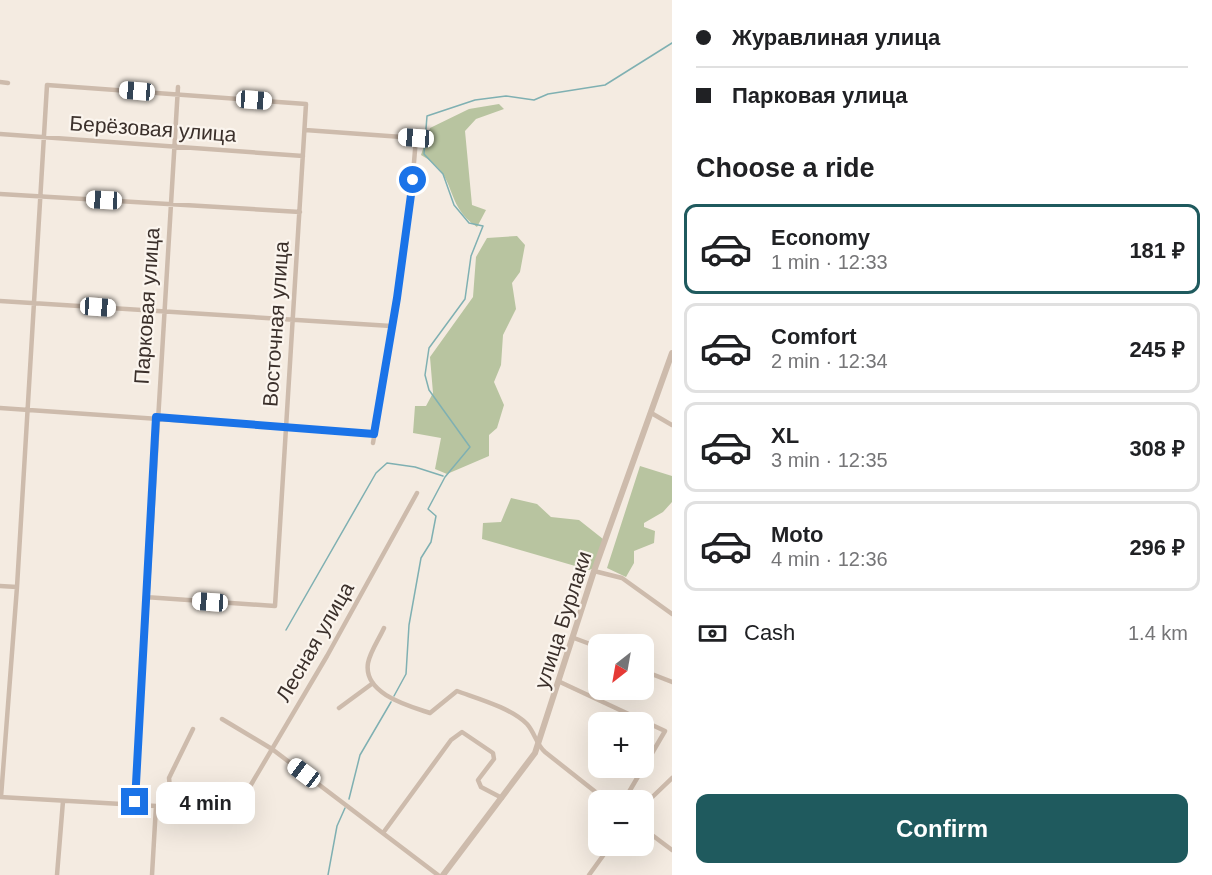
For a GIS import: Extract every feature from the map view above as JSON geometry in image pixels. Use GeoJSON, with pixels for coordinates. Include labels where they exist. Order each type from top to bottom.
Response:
{"type":"FeatureCollection","features":[{"type":"Feature","properties":{"kind":"street"},"geometry":{"type":"LineString","coordinates":[[0,82],[8,83]]}},
{"type":"Feature","properties":{"kind":"street"},"geometry":{"type":"LineString","coordinates":[[177,94],[47,85],[38,197],[16,587],[0,797],[172,807],[169,778],[193,729]]}},
{"type":"Feature","properties":{"kind":"street","name":"Парковая улица"},"geometry":{"type":"LineString","coordinates":[[135,805],[156,417],[178,87]]}},
{"type":"Feature","properties":{"kind":"street","name":"Восточная улица"},"geometry":{"type":"LineString","coordinates":[[146,597],[275,606],[300,213],[306,104],[177,94]]}},
{"type":"Feature","properties":{"kind":"street"},"geometry":{"type":"LineString","coordinates":[[305,130],[416,138],[411,199],[373,443]]}},
{"type":"Feature","properties":{"kind":"street","name":"Берёзовая улица"},"geometry":{"type":"LineString","coordinates":[[0,134],[303,156]]}},
{"type":"Feature","properties":{"kind":"street"},"geometry":{"type":"LineString","coordinates":[[0,194],[300,213]]}},
{"type":"Feature","properties":{"kind":"street"},"geometry":{"type":"LineString","coordinates":[[0,302],[391,326]]}},
{"type":"Feature","properties":{"kind":"street","name":"улица Бурлаки"},"geometry":{"type":"LineString","coordinates":[[443,875],[502,798],[538,746],[594,571],[672,353]]}},
{"type":"Feature","properties":{"kind":"street"},"geometry":{"type":"LineString","coordinates":[[0,408],[156,417],[374,434]]}},
{"type":"Feature","properties":{"kind":"street"},"geometry":{"type":"LineString","coordinates":[[652,414],[672,425]]}},
{"type":"Feature","properties":{"kind":"street","name":"Лесная улица"},"geometry":{"type":"LineString","coordinates":[[172,807],[238,805],[377,567],[417,493]]}},
{"type":"Feature","properties":{"kind":"street"},"geometry":{"type":"LineString","coordinates":[[594,571],[622,578],[672,614]]}},
{"type":"Feature","properties":{"kind":"street"},"geometry":{"type":"LineString","coordinates":[[0,586],[16,587]]}},
{"type":"Feature","properties":{"kind":"street"},"geometry":{"type":"LineString","coordinates":[[384,628],[368,662],[368,674],[373,683],[394,700],[430,713],[458,691],[514,715],[528,725],[538,746],[593,790]]}},
{"type":"Feature","properties":{"kind":"street"},"geometry":{"type":"LineString","coordinates":[[574,638],[588,644]]}},
{"type":"Feature","properties":{"kind":"street"},"geometry":{"type":"LineString","coordinates":[[654,675],[672,682]]}},
{"type":"Feature","properties":{"kind":"street"},"geometry":{"type":"LineString","coordinates":[[560,682],[624,712]]}},
{"type":"Feature","properties":{"kind":"street"},"geometry":{"type":"LineString","coordinates":[[339,708],[373,683]]}},
{"type":"Feature","properties":{"kind":"street"},"geometry":{"type":"LineString","coordinates":[[222,719],[272,749],[438,875]]}},
{"type":"Feature","properties":{"kind":"street"},"geometry":{"type":"LineString","coordinates":[[654,726],[665,731],[654,749]]}},
{"type":"Feature","properties":{"kind":"street"},"geometry":{"type":"LineString","coordinates":[[383,833],[451,740],[462,732],[493,753],[494,759],[478,780],[481,787],[502,798]]}},
{"type":"Feature","properties":{"kind":"street"},"geometry":{"type":"LineString","coordinates":[[654,795],[672,778]]}},
{"type":"Feature","properties":{"kind":"street"},"geometry":{"type":"LineString","coordinates":[[57,875],[63,801]]}},
{"type":"Feature","properties":{"kind":"street"},"geometry":{"type":"LineString","coordinates":[[152,875],[156,806]]}},
{"type":"Feature","properties":{"kind":"street"},"geometry":{"type":"LineString","coordinates":[[654,836],[672,850]]}},
{"type":"Feature","properties":{"kind":"street"},"geometry":{"type":"LineString","coordinates":[[589,875],[603,856]]}},
{"type":"Feature","properties":{"kind":"green space"},"geometry":{"type":"Polygon","coordinates":[[[499,104],[504,109],[476,119],[465,131],[472,205],[486,210],[477,227],[459,209],[441,172],[421,155],[430,128],[469,109],[499,104]]]}},
{"type":"Feature","properties":{"kind":"green space"},"geometry":{"type":"Polygon","coordinates":[[[517,236],[525,245],[520,272],[512,283],[516,309],[503,335],[501,365],[494,382],[504,405],[497,428],[489,435],[489,456],[447,474],[435,469],[441,438],[413,433],[415,406],[426,406],[433,393],[430,357],[473,297],[476,257],[487,238],[517,236]]]}},
{"type":"Feature","properties":{"kind":"green space"},"geometry":{"type":"Polygon","coordinates":[[[640,466],[672,476],[672,502],[663,512],[644,523],[644,527],[655,531],[654,543],[634,551],[634,563],[626,577],[607,568],[640,466]]]}},
{"type":"Feature","properties":{"kind":"green space"},"geometry":{"type":"Polygon","coordinates":[[[511,498],[537,504],[551,517],[579,520],[603,539],[594,568],[589,570],[482,539],[483,523],[501,522],[511,498]]]}},
{"type":"Feature","properties":{"kind":"waterway"},"geometry":{"type":"LineString","coordinates":[[394,696],[406,674],[409,625],[421,558],[431,542],[436,516],[428,509],[445,477],[470,447],[429,390],[425,375],[429,348],[465,299],[471,256],[483,226],[469,223],[454,205],[443,174],[424,154],[427,116],[475,100],[506,96],[534,100],[548,94],[605,85],[672,43]]}},
{"type":"Feature","properties":{"kind":"waterway"},"geometry":{"type":"LineString","coordinates":[[286,630],[376,473],[387,463],[415,467],[443,476]]}},
{"type":"Feature","properties":{"kind":"waterway"},"geometry":{"type":"LineString","coordinates":[[349,799],[360,755],[391,702]]}},
{"type":"Feature","properties":{"kind":"waterway"},"geometry":{"type":"LineString","coordinates":[[328,875],[337,826],[345,808]]}},
{"type":"Feature","properties":{"kind":"route"},"geometry":{"type":"LineString","coordinates":[[135,802],[156,417],[374,434],[397,298],[413,180]]}}]}
